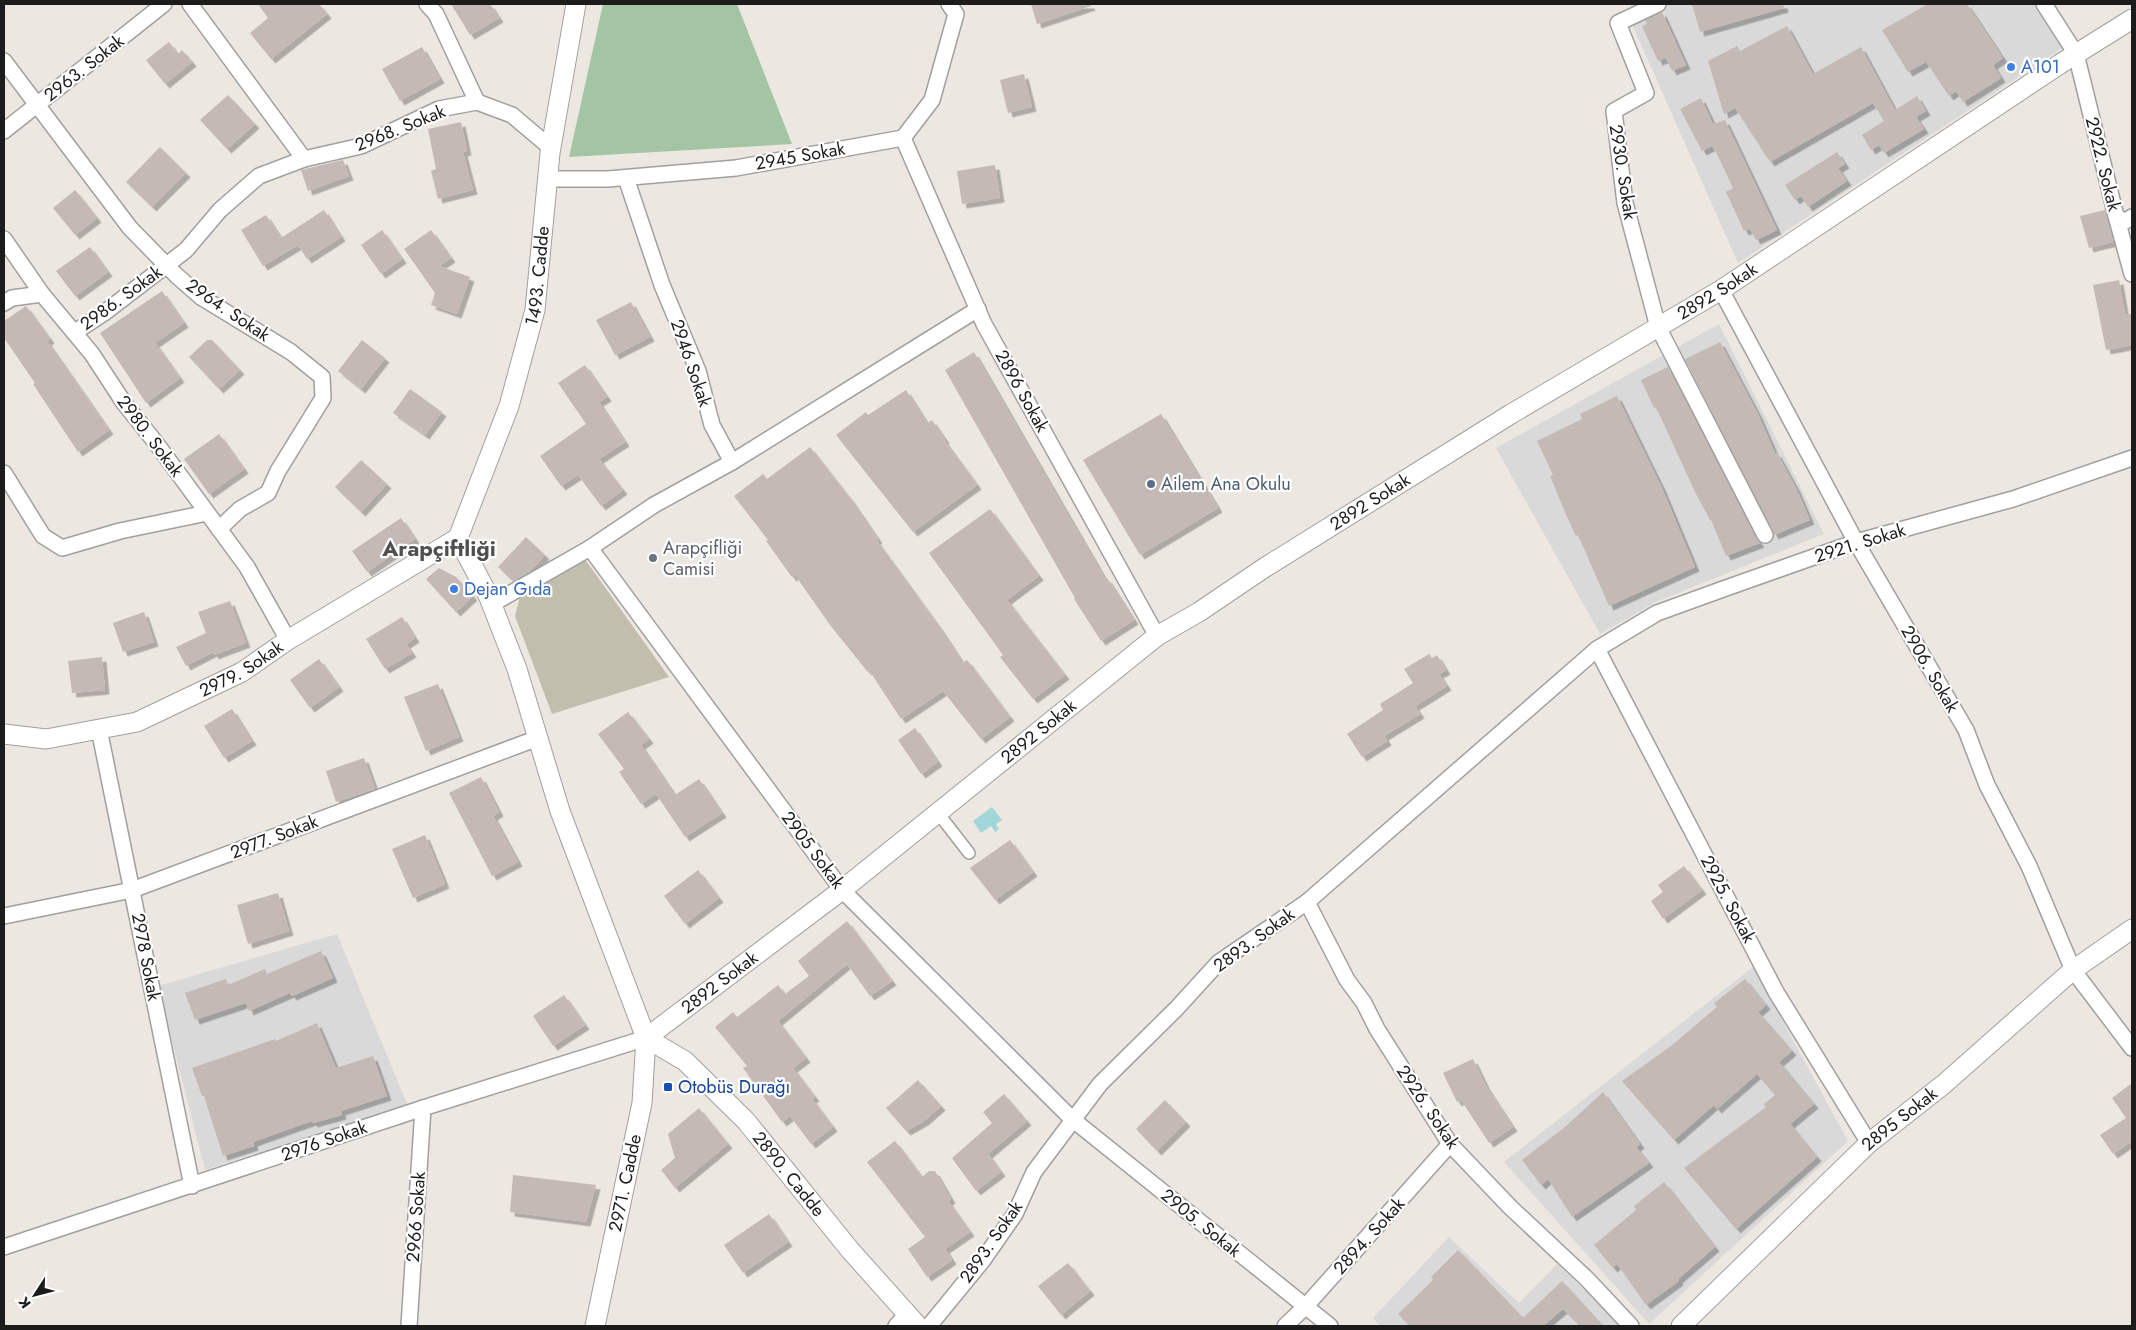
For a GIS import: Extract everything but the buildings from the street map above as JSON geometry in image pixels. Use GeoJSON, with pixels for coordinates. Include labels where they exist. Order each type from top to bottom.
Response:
{"type":"FeatureCollection","features":[{"type":"Feature","properties":{"kind":"street","name":"2963. Sokak"},"geometry":{"type":"LineString","coordinates":[[4,131],[164,4]]}},
{"type":"Feature","properties":{"kind":"street"},"geometry":{"type":"LineString","coordinates":[[190,4],[304,159]]}},
{"type":"Feature","properties":{"kind":"street"},"geometry":{"type":"LineString","coordinates":[[427,4],[436,14],[477,102],[512,115],[551,148]]}},
{"type":"Feature","properties":{"kind":"street","name":"1493. Cadde"},"geometry":{"type":"LineString","coordinates":[[458,538],[509,406],[535,310],[551,148],[576,4]]}},
{"type":"Feature","properties":{"kind":"street"},"geometry":{"type":"LineString","coordinates":[[903,138],[932,100],[956,14],[949,4]]}},
{"type":"Feature","properties":{"kind":"street","name":"2930. Sokak"},"geometry":{"type":"LineString","coordinates":[[1658,4],[1618,23],[1646,93],[1614,111],[1624,203],[1658,327]]}},
{"type":"Feature","properties":{"kind":"street","name":"2922. Sokak"},"geometry":{"type":"LineString","coordinates":[[2044,4],[2076,54],[2132,274]]}},
{"type":"Feature","properties":{"kind":"street","name":"2892 Sokak"},"geometry":{"type":"LineString","coordinates":[[646,1038],[842,890],[1157,636],[1199,612],[1264,568],[1511,414],[1721,290],[2076,54],[2132,19]]}},
{"type":"Feature","properties":{"kind":"street","name":"2964. Sokak"},"geometry":{"type":"LineString","coordinates":[[4,61],[130,228],[167,265],[201,297],[291,352],[322,377],[323,398],[278,471],[268,493],[240,509],[219,529]]}},
{"type":"Feature","properties":{"kind":"street","name":"2968. Sokak"},"geometry":{"type":"LineString","coordinates":[[220,210],[260,176],[304,159],[361,146],[438,109],[477,102]]}},
{"type":"Feature","properties":{"kind":"street","name":"2945 Sokak"},"geometry":{"type":"LineString","coordinates":[[548,179],[626,178],[736,168],[903,138]]}},
{"type":"Feature","properties":{"kind":"street","name":"2896 Sokak"},"geometry":{"type":"LineString","coordinates":[[903,138],[978,309],[1157,636]]}},
{"type":"Feature","properties":{"kind":"street","name":"2946 Sokak"},"geometry":{"type":"LineString","coordinates":[[626,178],[662,285],[698,372],[712,425],[732,462]]}},
{"type":"Feature","properties":{"kind":"street","name":"2986. Sokak"},"geometry":{"type":"LineString","coordinates":[[75,332],[186,250],[220,210]]}},
{"type":"Feature","properties":{"kind":"street"},"geometry":{"type":"LineString","coordinates":[[2116,216],[2124,222],[2132,217]]}},
{"type":"Feature","properties":{"kind":"street","name":"2980. Sokak"},"geometry":{"type":"LineString","coordinates":[[4,239],[42,294],[75,332],[124,403],[207,512],[246,567],[288,640]]}},
{"type":"Feature","properties":{"kind":"street","name":"2906. Sokak"},"geometry":{"type":"LineString","coordinates":[[1721,290],[1856,542],[1966,730],[1987,785],[2029,866],[2073,970],[2132,1048]]}},
{"type":"Feature","properties":{"kind":"street"},"geometry":{"type":"LineString","coordinates":[[4,303],[12,298],[42,294]]}},
{"type":"Feature","properties":{"kind":"street"},"geometry":{"type":"LineString","coordinates":[[492,604],[590,548],[654,505],[732,462],[978,309]]}},
{"type":"Feature","properties":{"kind":"street"},"geometry":{"type":"LineString","coordinates":[[1658,327],[1765,535]]}},
{"type":"Feature","properties":{"kind":"street","name":"2921. Sokak"},"geometry":{"type":"LineString","coordinates":[[1597,649],[1657,613],[1856,542],[2013,499],[2132,458]]}},
{"type":"Feature","properties":{"kind":"street"},"geometry":{"type":"LineString","coordinates":[[4,473],[43,536],[62,548],[120,531],[207,512]]}},
{"type":"Feature","properties":{"kind":"street"},"geometry":{"type":"LineString","coordinates":[[458,538],[492,604],[517,669],[560,811],[646,1038]]}},
{"type":"Feature","properties":{"kind":"street","name":"2979. Sokak"},"geometry":{"type":"LineString","coordinates":[[4,734],[46,739],[137,722],[242,672],[288,640],[458,538]]}},
{"type":"Feature","properties":{"kind":"street","name":"2905 Sokak"},"geometry":{"type":"LineString","coordinates":[[590,548],[842,890],[1072,1119]]}},
{"type":"Feature","properties":{"kind":"street","name":"2893. Sokak"},"geometry":{"type":"LineString","coordinates":[[929,1326],[983,1260],[1015,1214],[1034,1172],[1072,1119],[1100,1084],[1177,1008],[1218,962],[1307,902],[1597,649]]}},
{"type":"Feature","properties":{"kind":"street","name":"2925. Sokak"},"geometry":{"type":"LineString","coordinates":[[1597,649],[1776,992],[1869,1143]]}},
{"type":"Feature","properties":{"kind":"street","name":"2978 Sokak"},"geometry":{"type":"LineString","coordinates":[[99,729],[192,1186]]}},
{"type":"Feature","properties":{"kind":"street","name":"2977. Sokak"},"geometry":{"type":"LineString","coordinates":[[4,916],[132,890],[538,738]]}},
{"type":"Feature","properties":{"kind":"street"},"geometry":{"type":"LineString","coordinates":[[938,813],[969,853]]}},
{"type":"Feature","properties":{"kind":"street","name":"2926. Sokak"},"geometry":{"type":"LineString","coordinates":[[1307,902],[1347,980],[1364,1003],[1377,1029],[1450,1144],[1510,1207],[1587,1279],[1631,1326]]}},
{"type":"Feature","properties":{"kind":"street","name":"2895 Sokak"},"geometry":{"type":"LineString","coordinates":[[1681,1326],[1869,1143],[1944,1084],[2073,970],[2132,929]]}},
{"type":"Feature","properties":{"kind":"street","name":"2976 Sokak"},"geometry":{"type":"LineString","coordinates":[[4,1247],[423,1108],[646,1038]]}},
{"type":"Feature","properties":{"kind":"street","name":"2890. Cadde"},"geometry":{"type":"LineString","coordinates":[[646,1038],[685,1061],[746,1121],[907,1322]]}},
{"type":"Feature","properties":{"kind":"street","name":"2971. Cadde"},"geometry":{"type":"LineString","coordinates":[[595,1326],[642,1103],[646,1038]]}},
{"type":"Feature","properties":{"kind":"street","name":"2966 Sokak"},"geometry":{"type":"LineString","coordinates":[[409,1326],[423,1108]]}},
{"type":"Feature","properties":{"kind":"street","name":"2905. Sokak"},"geometry":{"type":"LineString","coordinates":[[1072,1119],[1330,1326]]}},
{"type":"Feature","properties":{"kind":"street","name":"2894. Sokak"},"geometry":{"type":"LineString","coordinates":[[1285,1326],[1306,1307],[1450,1144]]}},
{"type":"Feature","properties":{"kind":"shaded area"},"geometry":{"type":"Polygon","coordinates":[[[1670,4],[2041,4],[2067,45],[1738,263],[1631,22],[1670,4]]]}},
{"type":"Feature","properties":{"kind":"shaded area"},"geometry":{"type":"Polygon","coordinates":[[[1719,324],[1824,534],[1656,602],[1600,634],[1496,448],[1719,324]]]}},
{"type":"Feature","properties":{"kind":"shaded area"},"geometry":{"type":"Polygon","coordinates":[[[584,558],[669,677],[552,714],[515,616],[520,597],[584,558]]]}},
{"type":"Feature","properties":{"kind":"shaded area"},"geometry":{"type":"Polygon","coordinates":[[[337,934],[407,1104],[205,1170],[158,986],[337,934]]]}},
{"type":"Feature","properties":{"kind":"shaded area"},"geometry":{"type":"Polygon","coordinates":[[[1753,967],[1848,1141],[1649,1324],[1504,1162],[1753,967]]]}},
{"type":"Feature","properties":{"kind":"shaded area"},"geometry":{"type":"Polygon","coordinates":[[[1449,1237],[1519,1303],[1557,1264],[1623,1326],[1381,1326],[1373,1318],[1449,1237]]]}},
{"type":"Feature","properties":{"kind":"green space"},"geometry":{"type":"Polygon","coordinates":[[[603,4],[737,4],[792,144],[569,157],[603,4]]]}},
{"type":"Feature","properties":{"kind":"water"},"geometry":{"type":"Polygon","coordinates":[[[992,807],[1002,820],[996,824],[999,829],[995,832],[991,826],[981,833],[973,821],[992,807]]]}},
{"type":"Feature","properties":{"kind":"place","name":"A101"},"geometry":{"type":"Point","coordinates":[2011,67]}},
{"type":"Feature","properties":{"kind":"place","name":"Ailem Ana Okulu"},"geometry":{"type":"Point","coordinates":[1151,484]}},
{"type":"Feature","properties":{"kind":"place","name":"Arapçifliği Camisi"},"geometry":{"type":"Point","coordinates":[653,558]}},
{"type":"Feature","properties":{"kind":"place","name":"Dejan Gıda"},"geometry":{"type":"Point","coordinates":[454,589]}},
{"type":"Feature","properties":{"kind":"place","name":"Otobüs Durağı"},"geometry":{"type":"Point","coordinates":[668,1087]}},
{"type":"Feature","properties":{"kind":"district","name":"Arapçiftliği"},"geometry":{"type":"Point","coordinates":[439,548]}}]}
